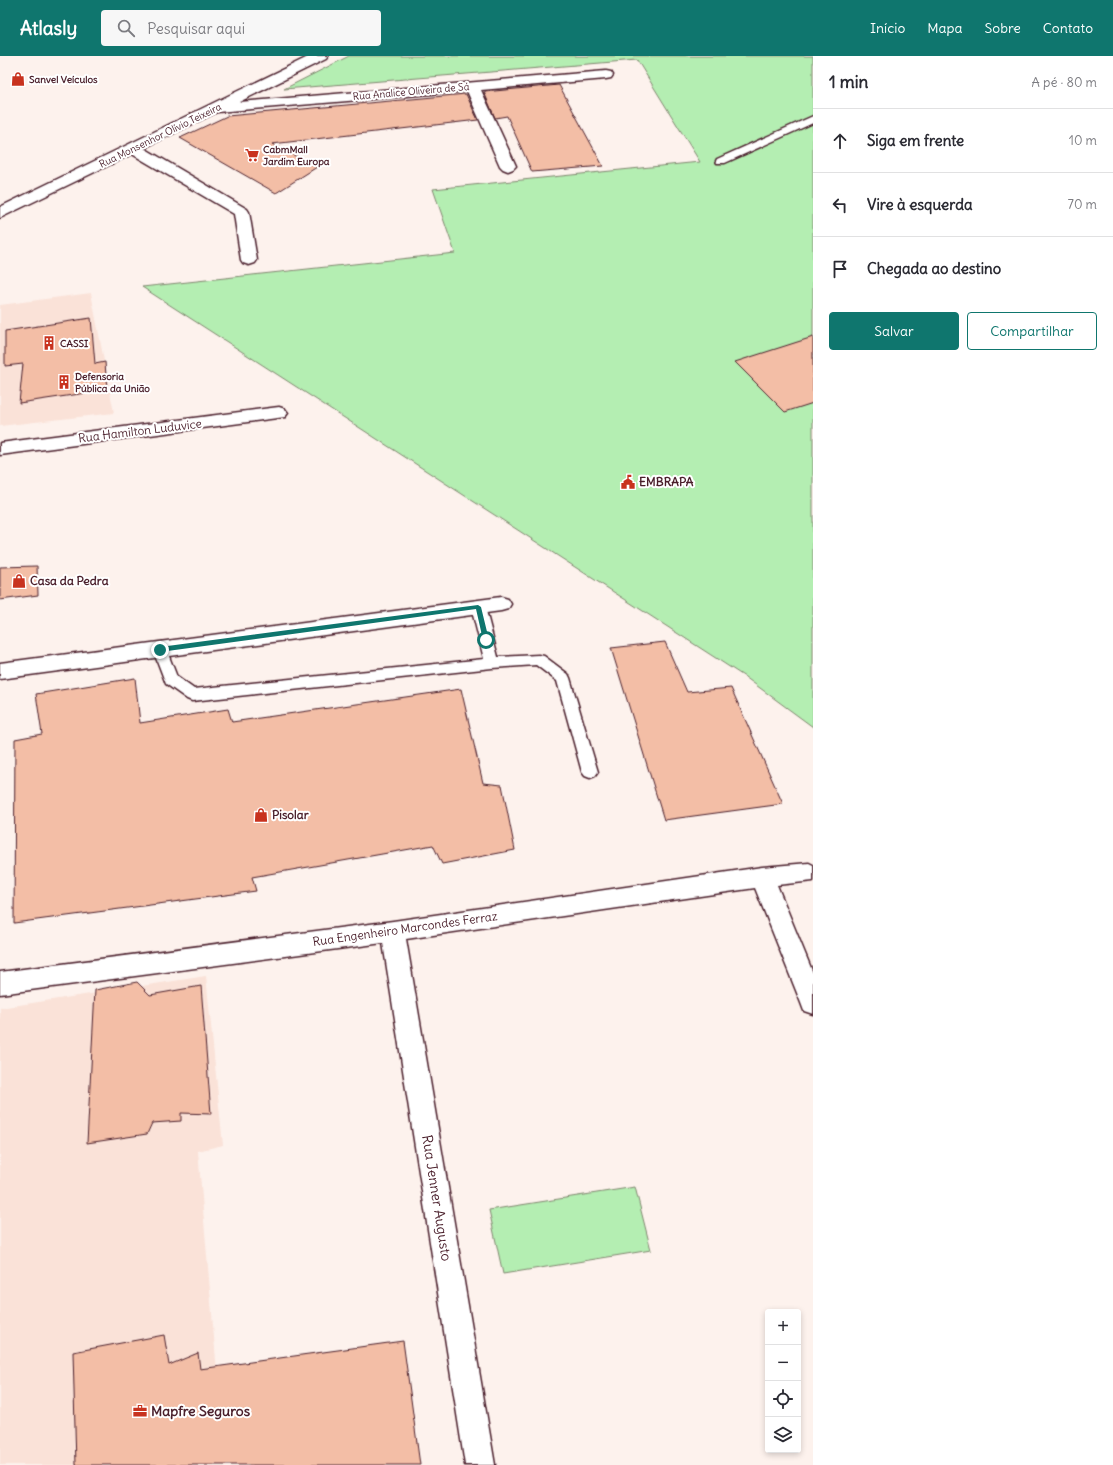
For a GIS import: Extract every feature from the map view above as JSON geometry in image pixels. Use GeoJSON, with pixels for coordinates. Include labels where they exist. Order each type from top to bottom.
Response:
{"type":"FeatureCollection","features":[{"type":"Feature","properties":{"kind":"street","name":"Rua Monsenhor Olívio Teixeira"},"geometry":{"type":"LineString","coordinates":[[0,213],[321,56]]}},
{"type":"Feature","properties":{"kind":"street","name":"Rua Analice Oliveira de Sá"},"geometry":{"type":"LineString","coordinates":[[216,108],[606,75]]}},
{"type":"Feature","properties":{"kind":"street"},"geometry":{"type":"LineString","coordinates":[[472,86],[508,166]]}},
{"type":"Feature","properties":{"kind":"street"},"geometry":{"type":"LineString","coordinates":[[134,148],[241,212],[249,260]]}},
{"type":"Feature","properties":{"kind":"street","name":"Rua Hamilton Luduvice"},"geometry":{"type":"LineString","coordinates":[[0,449],[279,413]]}},
{"type":"Feature","properties":{"kind":"street"},"geometry":{"type":"LineString","coordinates":[[0,671],[501,604]]}},
{"type":"Feature","properties":{"kind":"street","name":"Rua Engenheiro Marcondes Ferraz"},"geometry":{"type":"LineString","coordinates":[[0,983],[393,931],[762,877],[809,873]]}},
{"type":"Feature","properties":{"kind":"street"},"geometry":{"type":"LineString","coordinates":[[762,877],[813,1003]]}},
{"type":"Feature","properties":{"kind":"street","name":"Rua Jenner Augusto"},"geometry":{"type":"LineString","coordinates":[[393,931],[480,1465]]}},
{"type":"Feature","properties":{"kind":"lane"},"geometry":{"type":"LineString","coordinates":[[721,161],[813,120]]}},
{"type":"Feature","properties":{"kind":"lane"},"geometry":{"type":"LineString","coordinates":[[478,607],[492,663]]}},
{"type":"Feature","properties":{"kind":"lane"},"geometry":{"type":"LineString","coordinates":[[160,650],[171,680],[192,695],[492,663],[538,660],[563,678],[590,772]]}},
{"type":"Feature","properties":{"kind":"shaded area"},"geometry":{"type":"Polygon","coordinates":[[[91,293],[114,413],[0,426],[0,305],[91,293]]]}},
{"type":"Feature","properties":{"kind":"shaded area"},"geometry":{"type":"Polygon","coordinates":[[[206,976],[223,1145],[198,1151],[225,1465],[0,1465],[0,1008],[206,976]]]}},
{"type":"Feature","properties":{"kind":"green space","name":"EMBRAPA"},"geometry":{"type":"Polygon","coordinates":[[[349,56],[813,56],[813,727],[745,677],[142,287],[455,253],[433,189],[700,162],[637,60],[284,89],[349,56]]]}},
{"type":"Feature","properties":{"kind":"green space"},"geometry":{"type":"Polygon","coordinates":[[[635,1187],[651,1250],[503,1274],[489,1210],[635,1187]]]}},
{"type":"Feature","properties":{"kind":"building"},"geometry":{"type":"Polygon","coordinates":[[[559,85],[603,166],[532,172],[507,116],[495,118],[484,92],[559,85]]]}},
{"type":"Feature","properties":{"kind":"building","name":"CabmMall Jardim Europa"},"geometry":{"type":"Polygon","coordinates":[[[466,94],[478,120],[272,144],[317,167],[276,193],[180,138],[227,116],[466,94]]]}},
{"type":"Feature","properties":{"kind":"building"},"geometry":{"type":"Polygon","coordinates":[[[91,318],[95,364],[105,362],[107,390],[19,403],[23,364],[5,366],[5,331],[91,318]]]}},
{"type":"Feature","properties":{"kind":"building"},"geometry":{"type":"Polygon","coordinates":[[[813,337],[813,403],[785,412],[735,362],[813,337]]]}},
{"type":"Feature","properties":{"kind":"building","name":"Casa da Pedra"},"geometry":{"type":"Polygon","coordinates":[[[37,566],[38,595],[0,600],[0,567],[37,566]]]}},
{"type":"Feature","properties":{"kind":"building"},"geometry":{"type":"Polygon","coordinates":[[[665,642],[687,692],[731,688],[783,804],[664,820],[611,648],[665,642]]]}},
{"type":"Feature","properties":{"kind":"building","name":"Pisolar"},"geometry":{"type":"Polygon","coordinates":[[[135,678],[140,723],[228,709],[232,722],[461,689],[483,783],[502,785],[515,850],[442,864],[433,845],[252,877],[256,891],[14,923],[15,739],[42,734],[36,694],[135,678]]]}},
{"type":"Feature","properties":{"kind":"building"},"geometry":{"type":"Polygon","coordinates":[[[137,982],[150,995],[201,986],[211,1114],[181,1113],[181,1121],[152,1123],[147,1134],[87,1143],[95,990],[137,982]]]}},
{"type":"Feature","properties":{"kind":"building"},"geometry":{"type":"Polygon","coordinates":[[[164,1335],[169,1365],[198,1353],[200,1369],[403,1341],[420,1465],[76,1465],[73,1352],[164,1335]]]}},
{"type":"Feature","properties":{"kind":"place","name":"Sanvel Veículos"},"geometry":{"type":"Point","coordinates":[18,79]}},
{"type":"Feature","properties":{"kind":"place","name":"CabmMall Jardim Europa"},"geometry":{"type":"Point","coordinates":[252,155]}},
{"type":"Feature","properties":{"kind":"place","name":"CASSI"},"geometry":{"type":"Point","coordinates":[49,343]}},
{"type":"Feature","properties":{"kind":"place","name":"Defensoria Pública da União"},"geometry":{"type":"Point","coordinates":[64,382]}},
{"type":"Feature","properties":{"kind":"place","name":"EMBRAPA"},"geometry":{"type":"Point","coordinates":[628,482]}},
{"type":"Feature","properties":{"kind":"place","name":"Casa da Pedra"},"geometry":{"type":"Point","coordinates":[19,581]}},
{"type":"Feature","properties":{"kind":"place","name":"Pisolar"},"geometry":{"type":"Point","coordinates":[261,815]}},
{"type":"Feature","properties":{"kind":"place","name":"Mapfre Seguros"},"geometry":{"type":"Point","coordinates":[140,1411]}},
{"type":"Feature","properties":{"kind":"route"},"geometry":{"type":"LineString","coordinates":[[160,650],[478,607],[486,640]]}}]}
